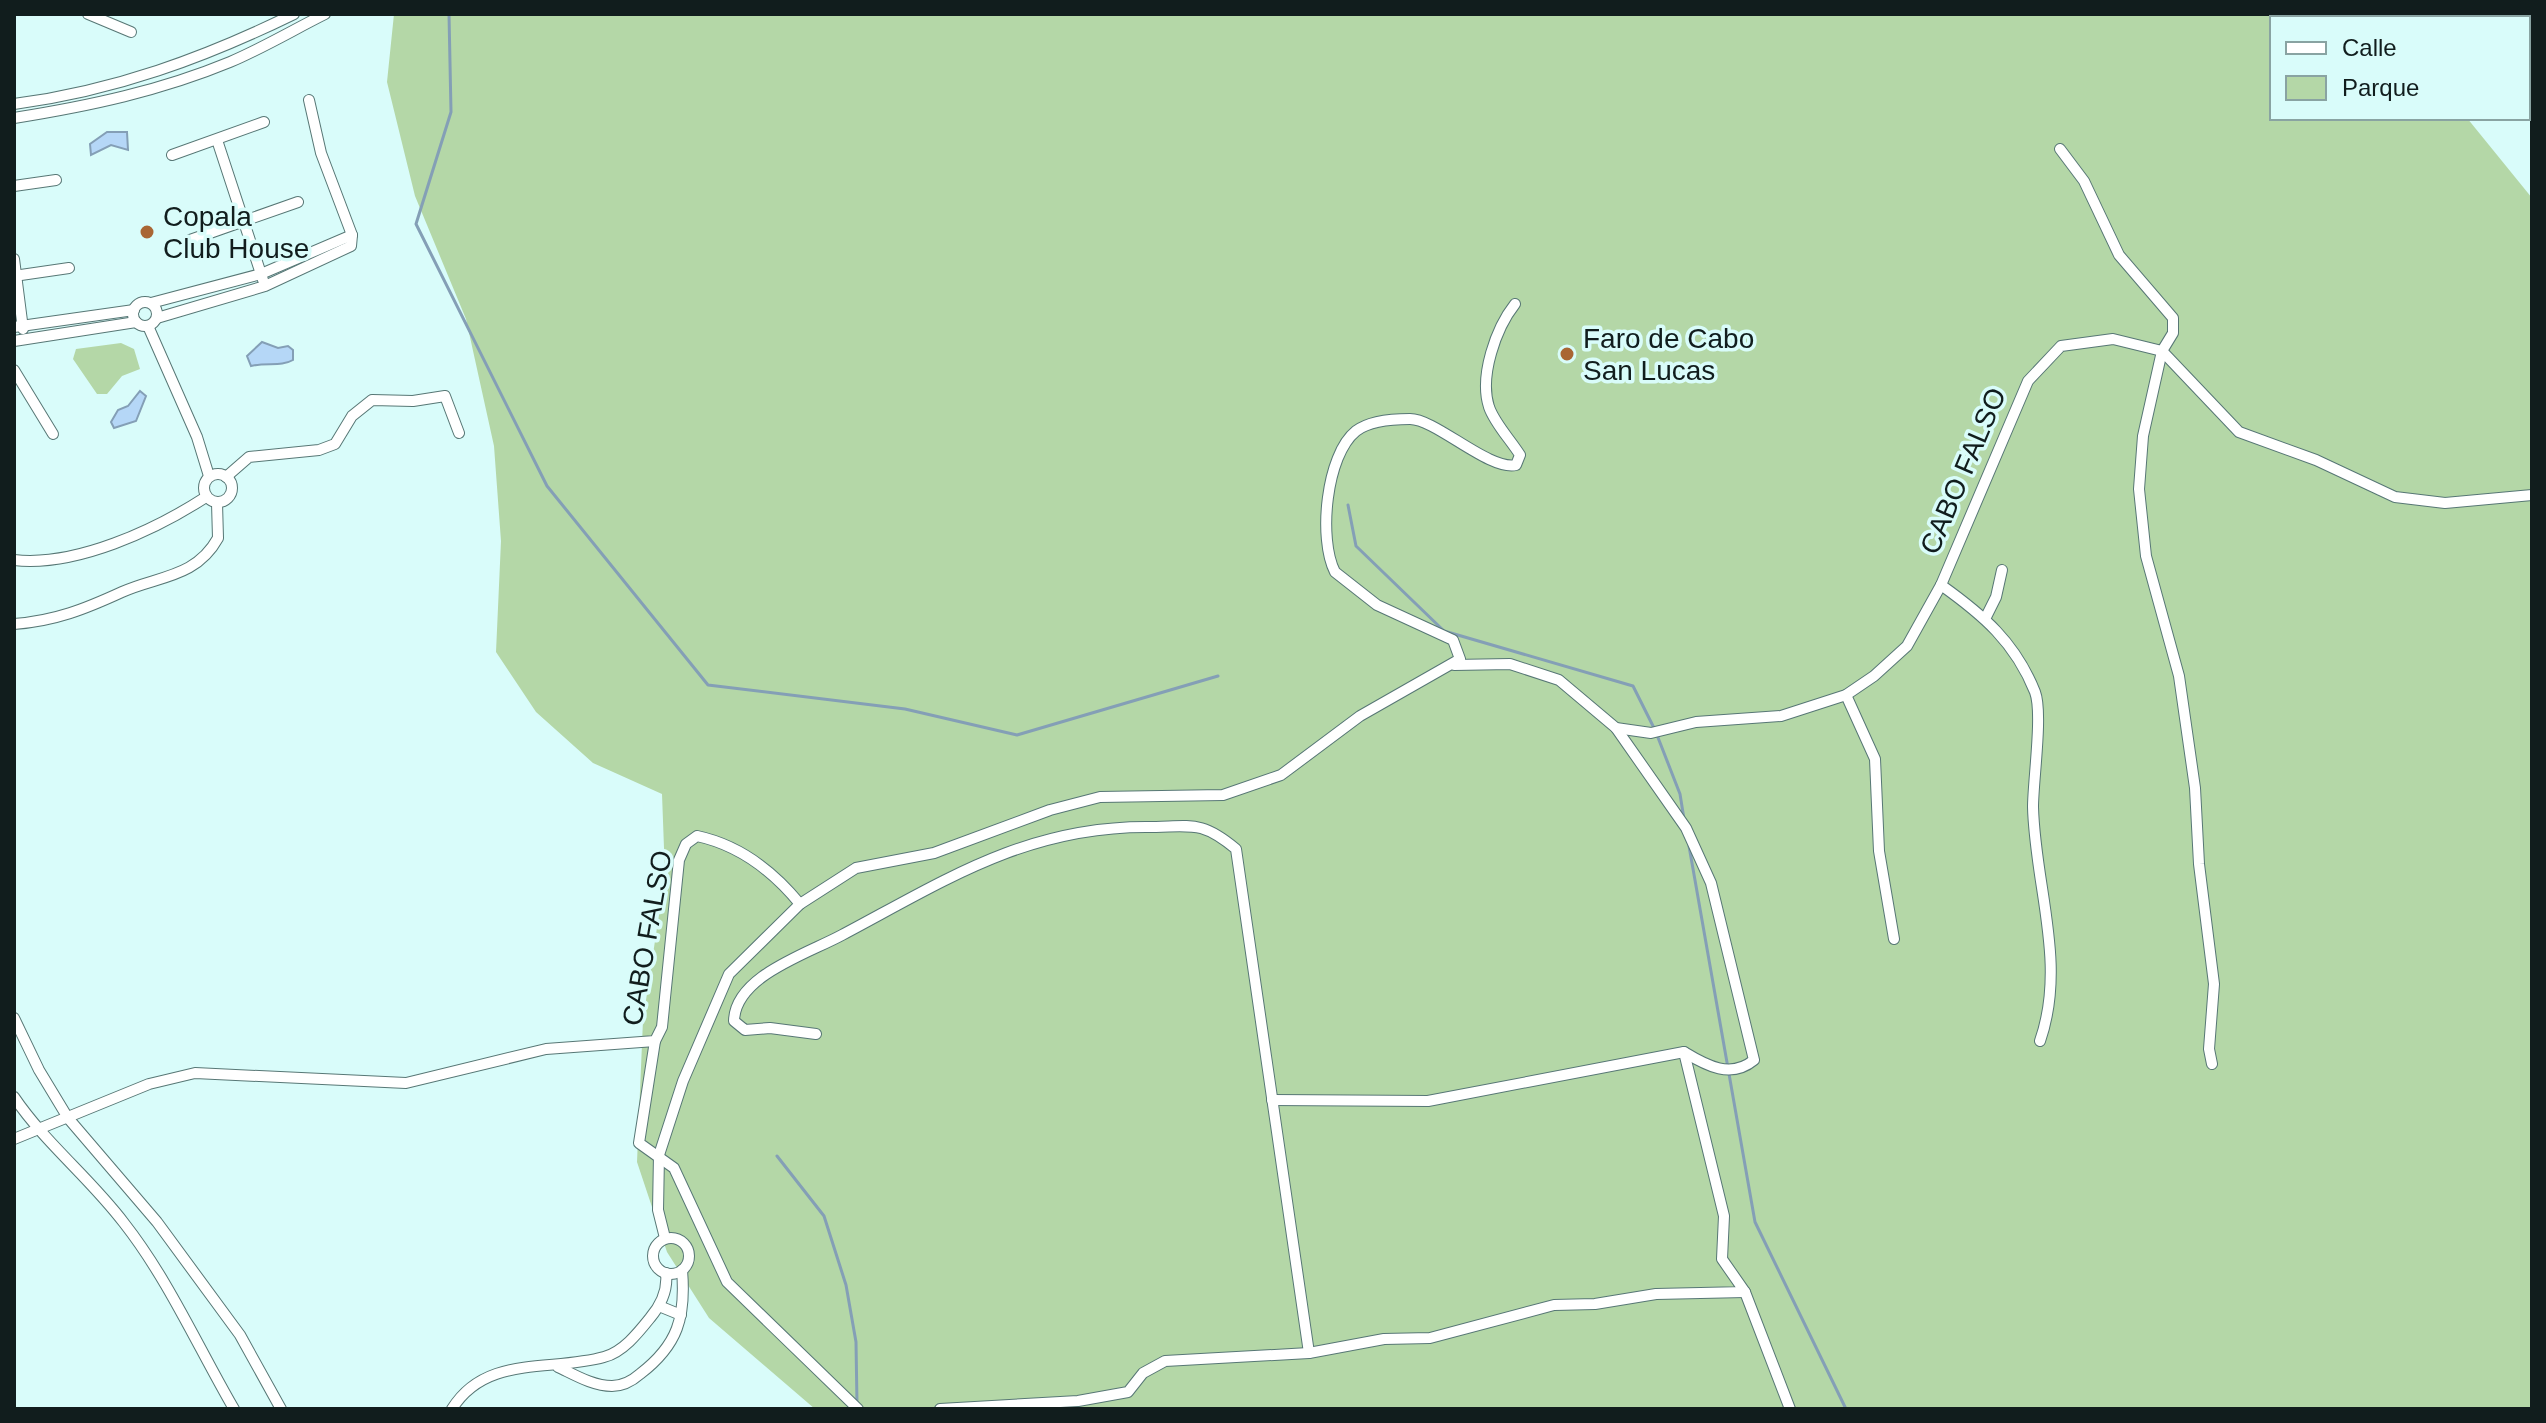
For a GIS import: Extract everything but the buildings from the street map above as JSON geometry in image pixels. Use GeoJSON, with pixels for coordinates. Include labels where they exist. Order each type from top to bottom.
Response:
{"type":"FeatureCollection","features":[{"type":"Feature","properties":{"kind":"street"},"geometry":{"type":"LineString","coordinates":[[88,14],[131,32]]}},
{"type":"Feature","properties":{"kind":"street"},"geometry":{"type":"LineString","coordinates":[[14,104],[98,89],[170,68],[225,48],[294,14]]}},
{"type":"Feature","properties":{"kind":"street"},"geometry":{"type":"LineString","coordinates":[[14,118],[97,104],[169,84],[260,48],[325,14]]}},
{"type":"Feature","properties":{"kind":"street"},"geometry":{"type":"LineString","coordinates":[[148,326],[157,318],[265,286],[351,246],[352,235],[321,153],[309,100]]}},
{"type":"Feature","properties":{"kind":"street"},"geometry":{"type":"LineString","coordinates":[[172,155],[264,122]]}},
{"type":"Feature","properties":{"kind":"street"},"geometry":{"type":"LineString","coordinates":[[217,140],[265,286]]}},
{"type":"Feature","properties":{"kind":"street"},"geometry":{"type":"LineString","coordinates":[[2060,149],[2084,181],[2119,255],[2173,318],[2173,333],[2162,351],[2143,436],[2139,489],[2146,556],[2179,676],[2195,788],[2199,864],[2214,984],[2209,1049],[2212,1064]]}},
{"type":"Feature","properties":{"kind":"street"},"geometry":{"type":"LineString","coordinates":[[14,186],[56,180]]}},
{"type":"Feature","properties":{"kind":"street"},"geometry":{"type":"LineString","coordinates":[[190,240],[243,224],[298,202]]}},
{"type":"Feature","properties":{"kind":"street"},"geometry":{"type":"LineString","coordinates":[[18,326],[134,310],[143,302],[151,303],[261,274],[352,235]]}},
{"type":"Feature","properties":{"kind":"street"},"geometry":{"type":"LineString","coordinates":[[14,259],[18,340],[136,322],[148,326],[197,437],[209,476],[203,488],[206,497],[217,503],[226,500],[231,493],[226,477]]}},
{"type":"Feature","properties":{"kind":"street"},"geometry":{"type":"LineString","coordinates":[[15,276],[69,268]]}},
{"type":"Feature","properties":{"kind":"street"},"geometry":{"type":"LineString","coordinates":[[151,303],[157,310],[157,318]]}},
{"type":"Feature","properties":{"kind":"street"},"geometry":{"type":"LineString","coordinates":[[665,1238],[658,1210],[659,1155],[683,1081],[729,974],[800,904],[856,868],[934,853],[1050,810],[1100,797],[1223,795],[1281,775],[1360,716],[1454,665],[1461,655],[1453,640],[1377,605],[1335,572],[1326,527],[1327,494],[1349,440],[1366,426],[1388,421],[1413,419],[1426,423],[1460,445],[1507,466],[1516,465],[1520,455],[1490,409],[1486,379],[1504,319],[1515,304]]}},
{"type":"Feature","properties":{"kind":"street"},"geometry":{"type":"LineString","coordinates":[[134,310],[136,322]]}},
{"type":"Feature","properties":{"kind":"street","name":"CABO FALSO"},"geometry":{"type":"LineString","coordinates":[[1616,728],[1651,733],[1696,722],[1781,716],[1846,695],[1874,676],[1907,646],[1941,585],[2028,381],[2061,346],[2113,339],[2162,351]]}},
{"type":"Feature","properties":{"kind":"street"},"geometry":{"type":"LineString","coordinates":[[2162,351],[2239,432],[2316,460],[2395,497],[2445,503],[2532,495]]}},
{"type":"Feature","properties":{"kind":"street"},"geometry":{"type":"LineString","coordinates":[[14,370],[53,434]]}},
{"type":"Feature","properties":{"kind":"street"},"geometry":{"type":"LineString","coordinates":[[226,477],[249,457],[319,450],[335,444],[352,416],[372,400],[413,401],[445,396],[459,433]]}},
{"type":"Feature","properties":{"kind":"street"},"geometry":{"type":"LineString","coordinates":[[209,476],[218,474],[226,477]]}},
{"type":"Feature","properties":{"kind":"street"},"geometry":{"type":"LineString","coordinates":[[14,560],[48,561],[85,553],[182,512],[206,497]]}},
{"type":"Feature","properties":{"kind":"street"},"geometry":{"type":"LineString","coordinates":[[14,624],[79,612],[122,592],[180,573],[204,555],[218,538],[217,503]]}},
{"type":"Feature","properties":{"kind":"street"},"geometry":{"type":"LineString","coordinates":[[1986,617],[1996,597],[2002,570]]}},
{"type":"Feature","properties":{"kind":"street"},"geometry":{"type":"LineString","coordinates":[[1941,585],[1986,617],[2009,645],[2036,695],[2033,810],[2052,950],[2051,1011],[2040,1041]]}},
{"type":"Feature","properties":{"kind":"street"},"geometry":{"type":"LineString","coordinates":[[1272,1100],[1428,1101],[1684,1052],[1709,1067],[1729,1070],[1742,1070],[1754,1060],[1711,883],[1686,828],[1616,728],[1559,680],[1510,664],[1454,665]]}},
{"type":"Feature","properties":{"kind":"street"},"geometry":{"type":"LineString","coordinates":[[1846,695],[1875,759],[1879,851],[1894,939]]}},
{"type":"Feature","properties":{"kind":"street"},"geometry":{"type":"LineString","coordinates":[[1640,761],[1639,750],[1651,733]]}},
{"type":"Feature","properties":{"kind":"street"},"geometry":{"type":"LineString","coordinates":[[816,1034],[770,1028],[745,1030],[734,1021],[734,1005],[745,989],[796,957],[957,873],[1020,845],[1120,827],[1209,827],[1236,849],[1309,1353]]}},
{"type":"Feature","properties":{"kind":"street","name":"CABO FALSO"},"geometry":{"type":"LineString","coordinates":[[14,1139],[149,1084],[195,1073],[406,1083],[546,1049],[655,1041],[662,1027],[679,860],[686,844],[697,836],[739,852],[776,875],[800,904]]}},
{"type":"Feature","properties":{"kind":"street"},"geometry":{"type":"LineString","coordinates":[[14,1018],[39,1070],[68,1118],[157,1222],[240,1335],[281,1409]]}},
{"type":"Feature","properties":{"kind":"street"},"geometry":{"type":"LineString","coordinates":[[655,1041],[639,1143],[674,1168],[686,1187],[727,1282],[858,1409]]}},
{"type":"Feature","properties":{"kind":"street"},"geometry":{"type":"LineString","coordinates":[[1684,1052],[1724,1216],[1722,1259],[1745,1292],[1790,1409]]}},
{"type":"Feature","properties":{"kind":"street"},"geometry":{"type":"LineString","coordinates":[[14,1097],[37,1131],[127,1226],[158,1273],[234,1409]]}},
{"type":"Feature","properties":{"kind":"street"},"geometry":{"type":"LineString","coordinates":[[558,1367],[588,1381],[612,1386],[630,1382],[659,1361],[674,1338],[681,1315],[682,1270],[688,1261],[688,1249],[681,1241],[665,1238],[656,1245],[653,1256],[657,1267],[666,1273],[682,1270]]}},
{"type":"Feature","properties":{"kind":"street"},"geometry":{"type":"LineString","coordinates":[[452,1409],[478,1384],[501,1371],[527,1366],[558,1367],[606,1357],[634,1338],[659,1306],[667,1282],[666,1273]]}},
{"type":"Feature","properties":{"kind":"street"},"geometry":{"type":"LineString","coordinates":[[940,1409],[1078,1401],[1128,1392],[1143,1373],[1165,1361],[1309,1353],[1384,1339],[1430,1338],[1554,1305],[1595,1304],[1656,1294],[1745,1292]]}},
{"type":"Feature","properties":{"kind":"street"},"geometry":{"type":"LineString","coordinates":[[659,1306],[681,1315]]}},
{"type":"Feature","properties":{"kind":"street"},"geometry":{"type":"LineString","coordinates":[[584,1361],[588,1381]]}},
{"type":"Feature","properties":{"kind":"green space"},"geometry":{"type":"Polygon","coordinates":[[[394,14],[2379,14],[2380,16],[2270,16],[2270,120],[2469,120],[2532,198],[2532,1409],[815,1409],[709,1318],[667,1252],[637,1162],[643,1020],[665,875],[662,794],[593,763],[536,712],[496,652],[501,541],[494,446],[466,319],[415,196],[387,82],[394,14]]]}},
{"type":"Feature","properties":{"kind":"green space"},"geometry":{"type":"Polygon","coordinates":[[[121,343],[134,349],[140,369],[122,376],[107,394],[97,394],[73,359],[76,349],[121,343]]]}},
{"type":"Feature","properties":{"kind":"water"},"geometry":{"type":"Polygon","coordinates":[[[2532,14],[2532,122],[2530,16],[2445,16],[2532,14]]]}},
{"type":"Feature","properties":{"kind":"water"},"geometry":{"type":"Polygon","coordinates":[[[107,132],[127,132],[128,150],[111,145],[91,155],[90,144],[107,132]]]}},
{"type":"Feature","properties":{"kind":"water"},"geometry":{"type":"Polygon","coordinates":[[[262,342],[278,348],[288,346],[293,350],[293,360],[251,366],[247,356],[262,342]]]}},
{"type":"Feature","properties":{"kind":"water"},"geometry":{"type":"Polygon","coordinates":[[[140,391],[146,396],[136,421],[114,428],[111,422],[118,410],[128,406],[140,391]]]}},
{"type":"Feature","properties":{"kind":"waterway"},"geometry":{"type":"LineString","coordinates":[[449,14],[451,112],[416,224],[547,486],[708,685],[905,709],[1017,735],[1218,676]]}},
{"type":"Feature","properties":{"kind":"waterway"},"geometry":{"type":"LineString","coordinates":[[1348,505],[1356,546],[1444,631],[1633,686],[1654,728]]}},
{"type":"Feature","properties":{"kind":"waterway"},"geometry":{"type":"LineString","coordinates":[[1657,735],[1680,794],[1684,819]]}},
{"type":"Feature","properties":{"kind":"waterway"},"geometry":{"type":"LineString","coordinates":[[1689,846],[1755,1222],[1846,1409]]}},
{"type":"Feature","properties":{"kind":"waterway"},"geometry":{"type":"LineString","coordinates":[[777,1156],[824,1216],[846,1285],[856,1342],[857,1404]]}},
{"type":"Feature","properties":{"kind":"place","name":"Copala Club House"},"geometry":{"type":"Point","coordinates":[147,232]}},
{"type":"Feature","properties":{"kind":"place","name":"Faro de Cabo San Lucas"},"geometry":{"type":"Point","coordinates":[1567,354]}}]}
